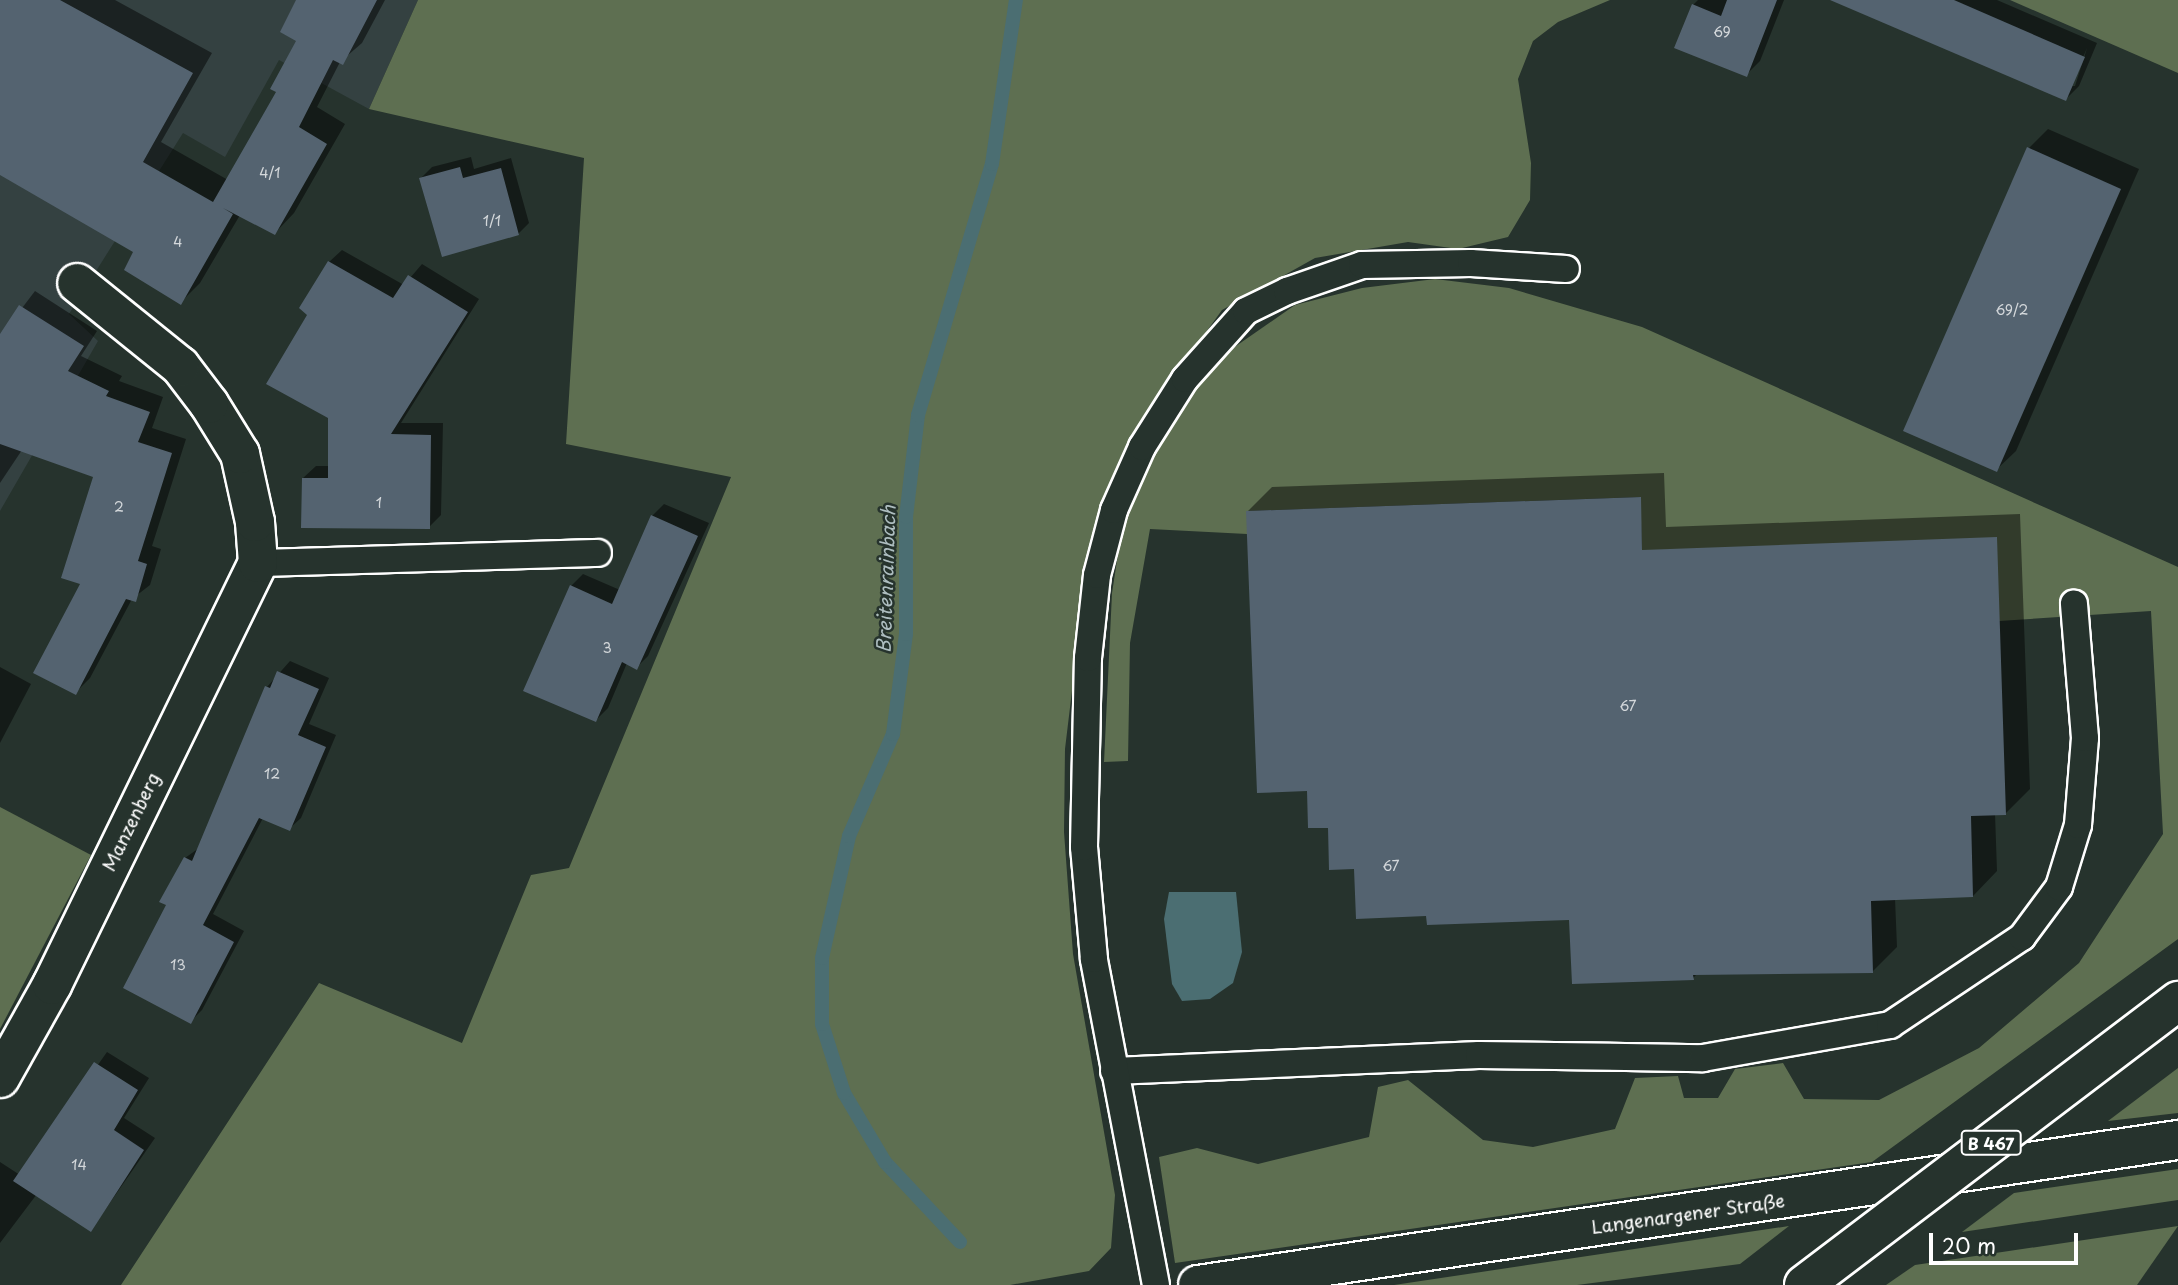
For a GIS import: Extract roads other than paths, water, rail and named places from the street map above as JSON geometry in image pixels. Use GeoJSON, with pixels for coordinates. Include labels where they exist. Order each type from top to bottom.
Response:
{"type":"FeatureCollection","features":[{"type":"Feature","properties":{"kind":"street"},"geometry":{"type":"LineString","coordinates":[[77,283],[180,366],[209,404],[240,454],[255,522],[258,563]]}},
{"type":"Feature","properties":{"kind":"street","name":"Manzenberg"},"geometry":{"type":"LineString","coordinates":[[0,1078],[52,985],[258,563]]}},
{"type":"Feature","properties":{"kind":"street","name":"B 467"},"geometry":{"type":"LineString","coordinates":[[1804,1285],[2178,1001]]}},
{"type":"Feature","properties":{"kind":"street","name":"Langenargener Straße"},"geometry":{"type":"LineString","coordinates":[[1198,1285],[2178,1140]]}},
{"type":"Feature","properties":{"kind":"lane"},"geometry":{"type":"LineString","coordinates":[[1156,1285],[1094,959],[1083,764],[1097,575],[1114,510],[1142,447],[1185,379],[1247,311],[1287,291],[1362,265],[1472,263],[1566,269]]}},
{"type":"Feature","properties":{"kind":"lane"},"geometry":{"type":"LineString","coordinates":[[258,563],[598,553]]}},
{"type":"Feature","properties":{"kind":"lane"},"geometry":{"type":"LineString","coordinates":[[1114,1071],[1479,1055],[1703,1058],[1890,1025],[2022,937],[2059,887],[2078,825],[2085,738],[2074,603]]}},
{"type":"Feature","properties":{"kind":"water"},"geometry":{"type":"Polygon","coordinates":[[[1169,892],[1236,892],[1242,952],[1233,983],[1210,999],[1182,1001],[1172,984],[1164,919],[1169,892]]]}},
{"type":"Feature","properties":{"kind":"waterway","name":"Breitenrainbach"},"geometry":{"type":"LineString","coordinates":[[960,1242],[885,1162],[844,1093],[822,1024],[822,958],[849,836],[893,734],[906,634],[906,517],[918,415],[992,164],[1016,0]]}}]}
